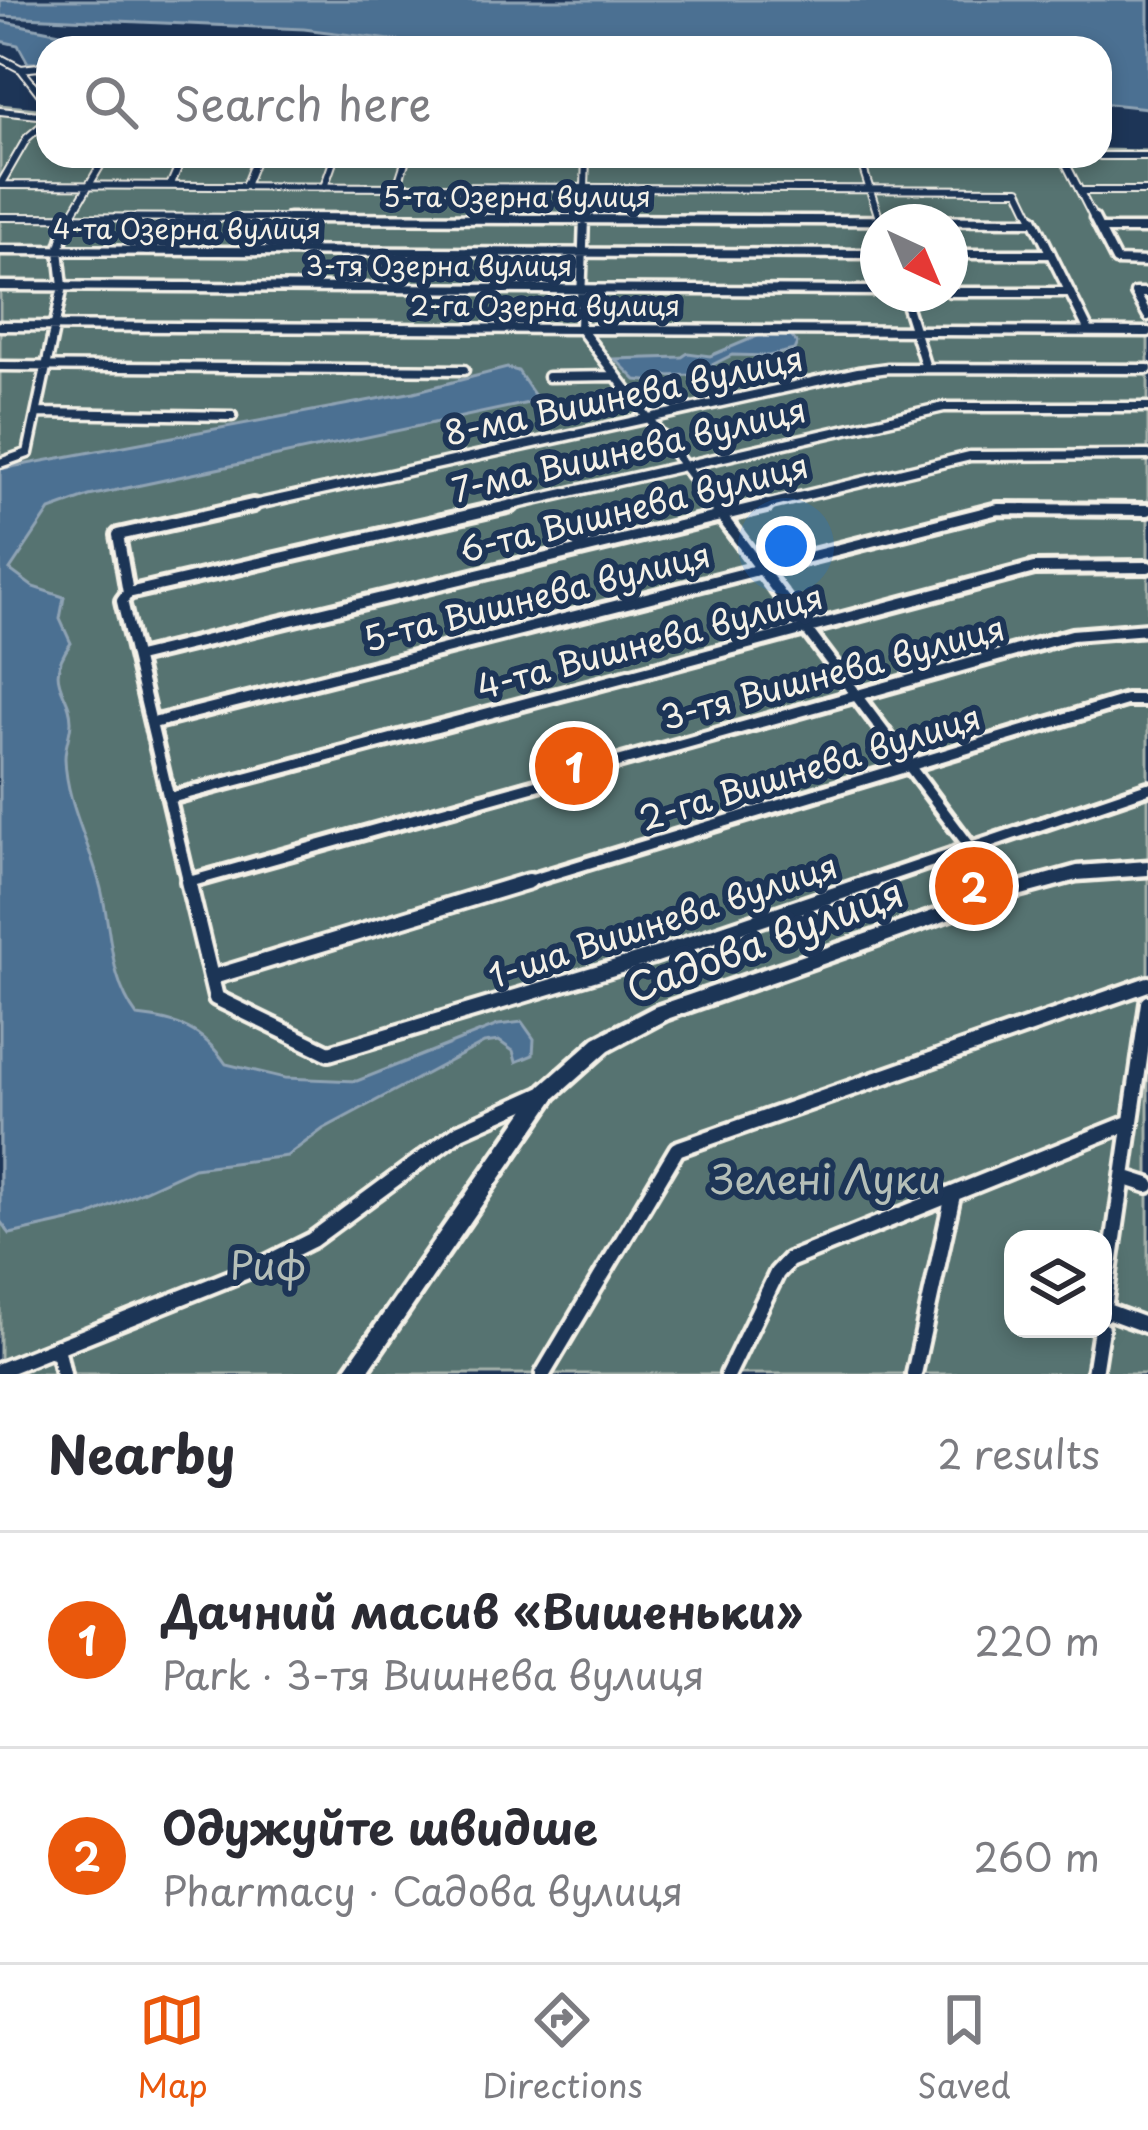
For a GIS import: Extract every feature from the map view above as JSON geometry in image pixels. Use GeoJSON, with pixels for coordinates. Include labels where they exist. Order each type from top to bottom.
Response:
{"type":"FeatureCollection","features":[{"type":"Feature","properties":{"kind":"street"},"geometry":{"type":"LineString","coordinates":[[0,58],[21,69],[36,88]]}},
{"type":"Feature","properties":{"kind":"street"},"geometry":{"type":"LineString","coordinates":[[21,69],[36,67]]}},
{"type":"Feature","properties":{"kind":"street"},"geometry":{"type":"LineString","coordinates":[[0,111],[36,116]]}},
{"type":"Feature","properties":{"kind":"street"},"geometry":{"type":"LineString","coordinates":[[36,129],[0,185],[1019,190],[1089,331]]}},
{"type":"Feature","properties":{"kind":"street"},"geometry":{"type":"LineString","coordinates":[[1112,156],[1148,156]]}},
{"type":"Feature","properties":{"kind":"street"},"geometry":{"type":"LineString","coordinates":[[0,463],[28,453],[63,286],[59,250],[69,218],[99,168]]}},
{"type":"Feature","properties":{"kind":"street"},"geometry":{"type":"LineString","coordinates":[[170,186],[178,168]]}},
{"type":"Feature","properties":{"kind":"street"},"geometry":{"type":"LineString","coordinates":[[244,186],[252,168]]}},
{"type":"Feature","properties":{"kind":"street"},"geometry":{"type":"LineString","coordinates":[[324,187],[331,168]]}},
{"type":"Feature","properties":{"kind":"street"},"geometry":{"type":"LineString","coordinates":[[397,187],[403,168]]}},
{"type":"Feature","properties":{"kind":"street"},"geometry":{"type":"LineString","coordinates":[[586,168],[580,328],[1005,893]]}},
{"type":"Feature","properties":{"kind":"street"},"geometry":{"type":"LineString","coordinates":[[863,168],[875,204]]}},
{"type":"Feature","properties":{"kind":"street"},"geometry":{"type":"LineString","coordinates":[[1068,168],[1116,261],[1148,262]]}},
{"type":"Feature","properties":{"kind":"street"},"geometry":{"type":"LineString","coordinates":[[1080,191],[1148,191]]}},
{"type":"Feature","properties":{"kind":"street","name":"5-та Озерна вулиця"},"geometry":{"type":"LineString","coordinates":[[0,217],[860,221]]}},
{"type":"Feature","properties":{"kind":"street","name":"5-та Озерна вулиця"},"geometry":{"type":"LineString","coordinates":[[968,220],[1034,220]]}},
{"type":"Feature","properties":{"kind":"street"},"geometry":{"type":"LineString","coordinates":[[1100,229],[1148,229]]}},
{"type":"Feature","properties":{"kind":"street","name":"4-та Озерна вулиця"},"geometry":{"type":"LineString","coordinates":[[0,250],[860,254]]}},
{"type":"Feature","properties":{"kind":"street"},"geometry":{"type":"LineString","coordinates":[[968,254],[1051,254]]}},
{"type":"Feature","properties":{"kind":"street","name":"3-тя Озерна вулиця"},"geometry":{"type":"LineString","coordinates":[[0,286],[860,291]]}},
{"type":"Feature","properties":{"kind":"street"},"geometry":{"type":"LineString","coordinates":[[968,292],[1070,292]]}},
{"type":"Feature","properties":{"kind":"street"},"geometry":{"type":"LineString","coordinates":[[1148,293],[1135,293],[1148,316]]}},
{"type":"Feature","properties":{"kind":"street"},"geometry":{"type":"LineString","coordinates":[[908,312],[926,368]]}},
{"type":"Feature","properties":{"kind":"street","name":"2-га Озерна вулиця"},"geometry":{"type":"LineString","coordinates":[[0,326],[1148,332]]}},
{"type":"Feature","properties":{"kind":"street"},"geometry":{"type":"LineString","coordinates":[[0,366],[464,370]]}},
{"type":"Feature","properties":{"kind":"street","name":"8-ма Вишнева вулиця"},"geometry":{"type":"LineString","coordinates":[[128,593],[118,535],[858,372],[1148,369]]}},
{"type":"Feature","properties":{"kind":"street"},"geometry":{"type":"LineString","coordinates":[[548,377],[614,376]]}},
{"type":"Feature","properties":{"kind":"street","name":"7-ма Вишнева вулиця"},"geometry":{"type":"LineString","coordinates":[[128,593],[944,407],[1148,407]]}},
{"type":"Feature","properties":{"kind":"street"},"geometry":{"type":"LineString","coordinates":[[38,413],[232,416]]}},
{"type":"Feature","properties":{"kind":"street","name":"6-та Вишнева вулиця"},"geometry":{"type":"LineString","coordinates":[[138,657],[970,456],[1148,455]]}},
{"type":"Feature","properties":{"kind":"street","name":"5-та Вишнева вулиця"},"geometry":{"type":"LineString","coordinates":[[153,723],[998,509],[1148,510]]}},
{"type":"Feature","properties":{"kind":"street","name":"4-та Вишнева вулиця"},"geometry":{"type":"LineString","coordinates":[[170,798],[1034,568],[1148,567]]}},
{"type":"Feature","properties":{"kind":"street"},"geometry":{"type":"LineString","coordinates":[[128,593],[122,601],[213,977]]}},
{"type":"Feature","properties":{"kind":"street","name":"3-тя Вишнева вулиця"},"geometry":{"type":"LineString","coordinates":[[189,882],[1072,635],[1148,629]]}},
{"type":"Feature","properties":{"kind":"street","name":"2-га Вишнева вулиця"},"geometry":{"type":"LineString","coordinates":[[213,977],[1126,700],[1148,700]]}},
{"type":"Feature","properties":{"kind":"street","name":"1-ша Вишнева вулиця"},"geometry":{"type":"LineString","coordinates":[[213,977],[216,998],[329,1053],[650,957],[1148,788]]}},
{"type":"Feature","properties":{"kind":"street","name":"Садова вулиця"},"geometry":{"type":"LineString","coordinates":[[353,1374],[548,1092],[602,1044],[661,1013],[1005,893],[1077,873],[1148,868]]}},
{"type":"Feature","properties":{"kind":"street"},"geometry":{"type":"LineString","coordinates":[[543,1374],[677,1149],[1148,984]]}},
{"type":"Feature","properties":{"kind":"street"},"geometry":{"type":"LineString","coordinates":[[1112,1251],[1144,1065],[1148,1003]]}},
{"type":"Feature","properties":{"kind":"street"},"geometry":{"type":"LineString","coordinates":[[0,1370],[260,1266],[312,1240],[460,1131],[512,1104],[548,1092]]}},
{"type":"Feature","properties":{"kind":"street"},"geometry":{"type":"LineString","coordinates":[[728,1374],[777,1273],[789,1260],[1131,1122]]}},
{"type":"Feature","properties":{"kind":"street"},"geometry":{"type":"LineString","coordinates":[[1123,1177],[1148,1185]]}},
{"type":"Feature","properties":{"kind":"street"},"geometry":{"type":"LineString","coordinates":[[914,1374],[953,1195]]}},
{"type":"Feature","properties":{"kind":"street"},"geometry":{"type":"LineString","coordinates":[[1112,1315],[1148,1326]]}},
{"type":"Feature","properties":{"kind":"street"},"geometry":{"type":"LineString","coordinates":[[1094,1374],[1100,1338]]}},
{"type":"Feature","properties":{"kind":"street"},"geometry":{"type":"LineString","coordinates":[[57,1347],[63,1374]]}},
{"type":"Feature","properties":{"kind":"green space"},"geometry":{"type":"Polygon","coordinates":[[[0,105],[36,109],[36,168],[1112,168],[1112,150],[1148,151],[1148,1374],[0,1374],[0,105]]]}},
{"type":"Feature","properties":{"kind":"water"},"geometry":{"type":"Polygon","coordinates":[[[0,0],[1148,0],[1148,108],[1112,104],[1112,36],[359,36],[304,29],[0,16],[0,0]]]}},
{"type":"Feature","properties":{"kind":"water"},"geometry":{"type":"Polygon","coordinates":[[[0,21],[75,36],[36,36],[36,63],[28,63],[18,45],[0,41],[0,21]]]}},
{"type":"Feature","properties":{"kind":"water"},"geometry":{"type":"Polygon","coordinates":[[[762,334],[791,336],[797,343],[794,350],[769,356],[732,355],[692,375],[665,376],[657,382],[636,380],[615,359],[688,353],[710,356],[762,334]]]}},
{"type":"Feature","properties":{"kind":"water"},"geometry":{"type":"Polygon","coordinates":[[[507,368],[518,371],[535,396],[528,403],[89,496],[50,510],[10,570],[33,587],[64,597],[60,619],[71,643],[58,677],[71,721],[66,775],[102,893],[117,973],[137,1016],[188,1028],[226,1064],[285,1078],[357,1081],[498,1025],[522,1022],[534,1039],[533,1055],[516,1062],[513,1051],[499,1041],[484,1043],[323,1129],[287,1156],[194,1168],[87,1217],[10,1234],[0,1221],[0,469],[414,392],[507,368]]]}},
{"type":"Feature","properties":{"kind":"place","name":"Дачний масив «Вишеньки»"},"geometry":{"type":"Point","coordinates":[574,766]}},
{"type":"Feature","properties":{"kind":"place","name":"Одужуйте швидше"},"geometry":{"type":"Point","coordinates":[974,886]}},
{"type":"Feature","properties":{"kind":"park label","name":"Зелені Луки"},"geometry":{"type":"Point","coordinates":[826,1180]}},
{"type":"Feature","properties":{"kind":"park label","name":"Риф"},"geometry":{"type":"Point","coordinates":[268,1266]}}]}
